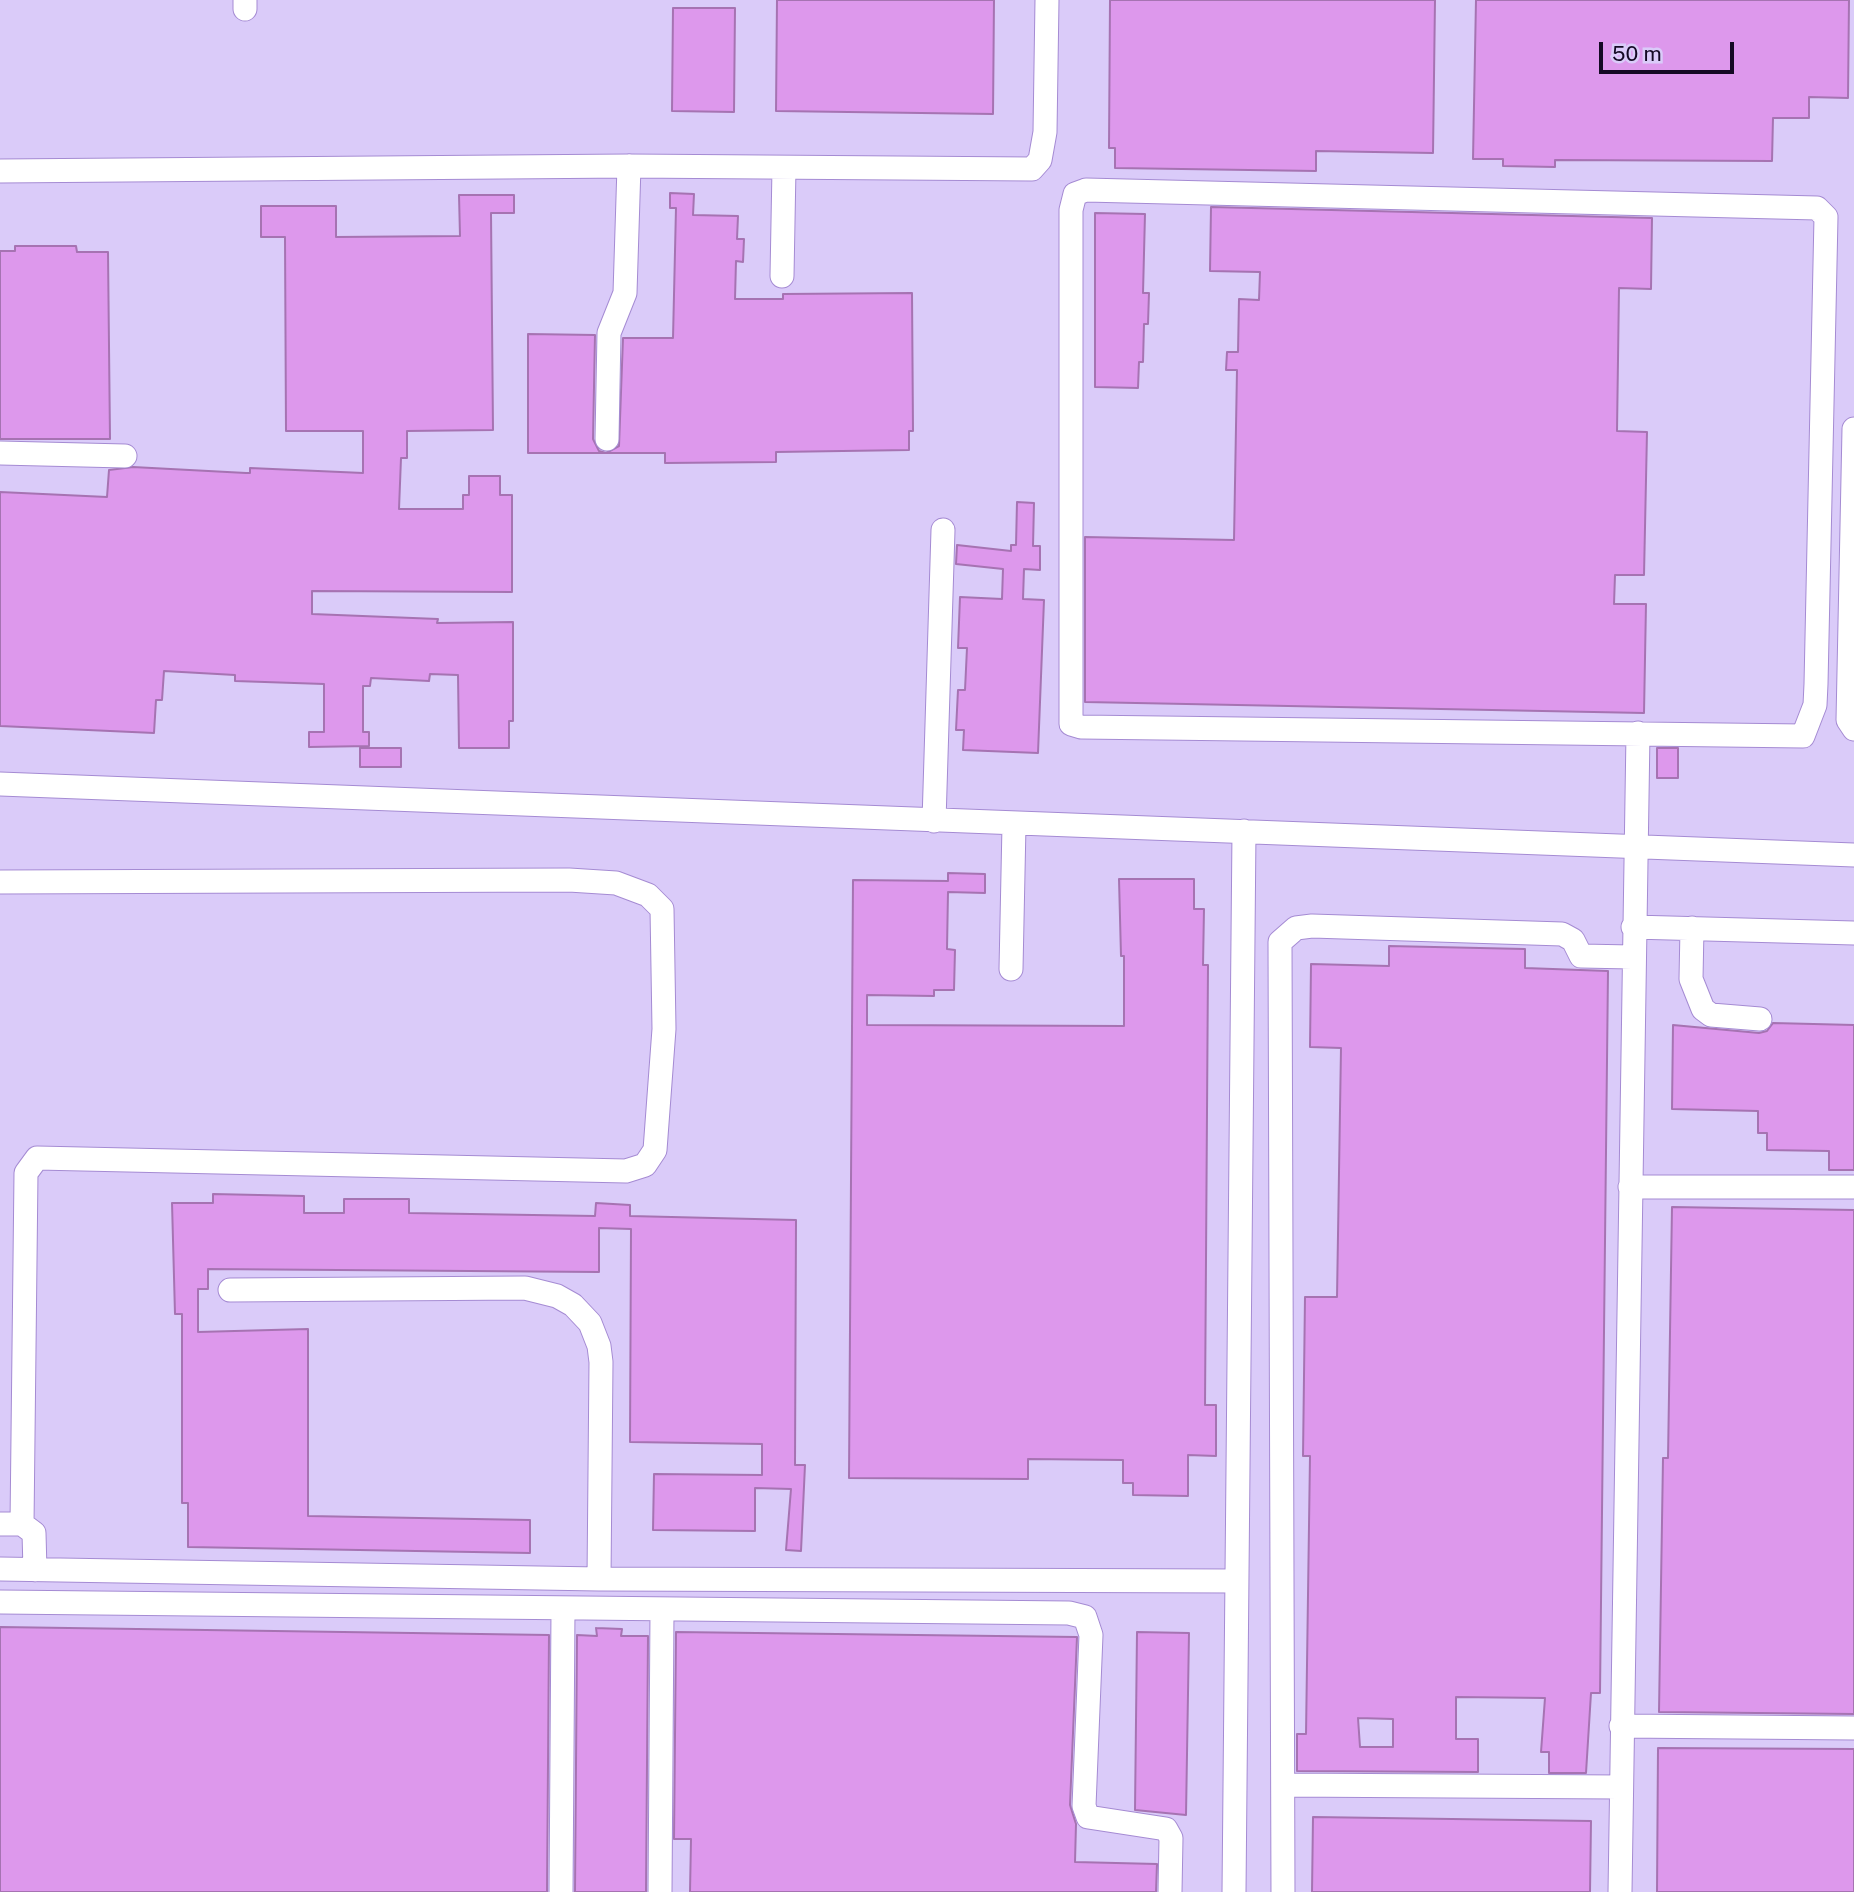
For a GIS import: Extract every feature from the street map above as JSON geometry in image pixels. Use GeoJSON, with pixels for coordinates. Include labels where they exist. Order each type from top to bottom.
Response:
{"type":"FeatureCollection","features":[{"type":"Feature","properties":{"kind":"lane"},"geometry":{"type":"LineString","coordinates":[[0,171],[629,166],[1032,169],[1040,160],[1045,132],[1047,0]]}},
{"type":"Feature","properties":{"kind":"lane"},"geometry":{"type":"LineString","coordinates":[[607,439],[609,333],[625,293],[629,166]]}},
{"type":"Feature","properties":{"kind":"lane"},"geometry":{"type":"LineString","coordinates":[[782,276],[784,168]]}},
{"type":"Feature","properties":{"kind":"lane"},"geometry":{"type":"LineString","coordinates":[[1086,190],[1817,208],[1826,216],[1816,684],[1815,705],[1809,724],[1802,736],[1638,733],[1082,727],[1071,724],[1071,210],[1075,194],[1086,190]]}},
{"type":"Feature","properties":{"kind":"lane"},"geometry":{"type":"LineString","coordinates":[[1854,429],[1848,720],[1854,729]]}},
{"type":"Feature","properties":{"kind":"lane"},"geometry":{"type":"LineString","coordinates":[[0,453],[125,456]]}},
{"type":"Feature","properties":{"kind":"lane"},"geometry":{"type":"LineString","coordinates":[[934,821],[943,530]]}},
{"type":"Feature","properties":{"kind":"lane"},"geometry":{"type":"LineString","coordinates":[[1620,1892],[1632,957],[1638,733]]}},
{"type":"Feature","properties":{"kind":"lane"},"geometry":{"type":"LineString","coordinates":[[0,784],[1014,825],[1634,844],[1854,855]]}},
{"type":"Feature","properties":{"kind":"lane"},"geometry":{"type":"LineString","coordinates":[[1012,969],[1014,825]]}},
{"type":"Feature","properties":{"kind":"lane"},"geometry":{"type":"LineString","coordinates":[[1234,1892],[1244,831]]}},
{"type":"Feature","properties":{"kind":"lane"},"geometry":{"type":"LineString","coordinates":[[0,882],[569,880],[616,883],[648,895],[662,909],[663,1042],[655,1150],[645,1165],[626,1171],[37,1158],[26,1173],[11,1524],[34,1533],[34,1570]]}},
{"type":"Feature","properties":{"kind":"lane"},"geometry":{"type":"LineString","coordinates":[[1283,1892],[1280,942],[1296,928],[1312,926],[1562,934],[1573,940],[1581,956],[1632,957]]}},
{"type":"Feature","properties":{"kind":"lane"},"geometry":{"type":"LineString","coordinates":[[1633,927],[1854,933]]}},
{"type":"Feature","properties":{"kind":"lane"},"geometry":{"type":"LineString","coordinates":[[1692,928],[1691,979],[1703,1009],[1711,1015],[1760,1018]]}},
{"type":"Feature","properties":{"kind":"lane"},"geometry":{"type":"LineString","coordinates":[[1630,1187],[1854,1187]]}},
{"type":"Feature","properties":{"kind":"lane"},"geometry":{"type":"LineString","coordinates":[[230,1290],[525,1288],[557,1296],[573,1305],[590,1323],[599,1346],[601,1362],[599,1579]]}},
{"type":"Feature","properties":{"kind":"lane"},"geometry":{"type":"LineString","coordinates":[[0,1569],[599,1579],[1236,1581]]}},
{"type":"Feature","properties":{"kind":"lane"},"geometry":{"type":"LineString","coordinates":[[0,1602],[662,1611],[1069,1613],[1085,1617],[1091,1635],[1084,1806],[1088,1817],[1095,1819],[1166,1829],[1171,1838],[1170,1892]]}},
{"type":"Feature","properties":{"kind":"lane"},"geometry":{"type":"LineString","coordinates":[[561,1892],[563,1609]]}},
{"type":"Feature","properties":{"kind":"lane"},"geometry":{"type":"LineString","coordinates":[[660,1892],[662,1611]]}},
{"type":"Feature","properties":{"kind":"lane"},"geometry":{"type":"LineString","coordinates":[[1621,1726],[1854,1728]]}},
{"type":"Feature","properties":{"kind":"lane"},"geometry":{"type":"LineString","coordinates":[[1283,1785],[1620,1787]]}},
{"type":"Feature","properties":{"kind":"building"},"geometry":{"type":"Polygon","coordinates":[[[777,0],[994,0],[993,114],[776,111],[777,0]]]}},
{"type":"Feature","properties":{"kind":"building"},"geometry":{"type":"Polygon","coordinates":[[[1110,0],[1435,0],[1433,153],[1316,151],[1316,171],[1115,168],[1115,148],[1109,148],[1110,0]]]}},
{"type":"Feature","properties":{"kind":"building"},"geometry":{"type":"Polygon","coordinates":[[[1476,0],[1849,0],[1848,98],[1809,97],[1809,118],[1773,118],[1772,161],[1555,160],[1555,167],[1503,166],[1503,159],[1473,159],[1476,0]]]}},
{"type":"Feature","properties":{"kind":"building"},"geometry":{"type":"Polygon","coordinates":[[[673,8],[735,8],[734,112],[672,111],[673,8]]]}},
{"type":"Feature","properties":{"kind":"building"},"geometry":{"type":"Polygon","coordinates":[[[670,193],[694,194],[693,215],[738,216],[737,239],[744,239],[743,262],[736,261],[735,299],[783,299],[783,294],[912,293],[913,431],[909,431],[909,450],[776,452],[776,462],[665,463],[665,453],[606,453],[619,446],[623,338],[673,338],[676,208],[670,208],[670,193]]]}},
{"type":"Feature","properties":{"kind":"building"},"geometry":{"type":"Polygon","coordinates":[[[459,195],[514,195],[514,213],[491,213],[493,430],[407,431],[407,458],[401,458],[399,509],[463,509],[463,495],[469,495],[469,476],[500,476],[500,495],[512,495],[512,592],[312,591],[312,614],[438,619],[437,623],[513,622],[513,721],[509,721],[509,748],[459,748],[458,675],[430,674],[429,681],[371,678],[370,686],[363,686],[363,732],[369,732],[369,746],[309,747],[309,732],[324,732],[324,684],[235,681],[235,675],[164,671],[162,700],[156,700],[154,733],[0,726],[0,492],[107,497],[109,470],[133,467],[246,473],[250,473],[250,468],[363,473],[363,431],[286,431],[285,237],[261,237],[261,206],[336,206],[336,237],[460,236],[459,195]]]}},
{"type":"Feature","properties":{"kind":"building"},"geometry":{"type":"Polygon","coordinates":[[[1211,207],[1652,218],[1651,289],[1619,288],[1617,431],[1647,432],[1644,575],[1615,575],[1614,604],[1646,604],[1644,713],[1085,702],[1085,537],[1234,540],[1237,370],[1226,370],[1227,352],[1238,352],[1239,299],[1259,300],[1260,272],[1210,271],[1211,207]]]}},
{"type":"Feature","properties":{"kind":"building"},"geometry":{"type":"Polygon","coordinates":[[[1095,213],[1145,214],[1143,293],[1149,293],[1148,324],[1144,324],[1143,362],[1139,362],[1138,388],[1095,387],[1095,213]]]}},
{"type":"Feature","properties":{"kind":"building"},"geometry":{"type":"Polygon","coordinates":[[[15,246],[76,246],[77,252],[108,252],[110,439],[0,439],[0,251],[15,251],[15,246]]]}},
{"type":"Feature","properties":{"kind":"building"},"geometry":{"type":"Polygon","coordinates":[[[528,334],[595,335],[593,439],[599,451],[606,453],[528,453],[528,334]]]}},
{"type":"Feature","properties":{"kind":"building"},"geometry":{"type":"Polygon","coordinates":[[[1017,502],[1034,503],[1033,546],[1040,546],[1040,570],[1024,569],[1023,599],[1044,600],[1038,753],[963,750],[964,730],[956,730],[958,690],[965,690],[967,648],[958,648],[960,597],[1002,599],[1003,569],[956,564],[957,545],[1011,551],[1011,545],[1016,545],[1017,502]]]}},
{"type":"Feature","properties":{"kind":"building"},"geometry":{"type":"Polygon","coordinates":[[[360,748],[401,748],[401,767],[360,767],[360,748]]]}},
{"type":"Feature","properties":{"kind":"building"},"geometry":{"type":"Polygon","coordinates":[[[1657,748],[1678,748],[1678,778],[1657,778],[1657,748]]]}},
{"type":"Feature","properties":{"kind":"building"},"geometry":{"type":"Polygon","coordinates":[[[948,873],[985,874],[985,893],[948,892],[947,949],[955,950],[954,990],[934,990],[934,996],[867,995],[867,1025],[1124,1026],[1124,956],[1121,956],[1119,879],[1194,879],[1194,909],[1204,909],[1203,965],[1208,965],[1205,1405],[1216,1405],[1216,1456],[1188,1455],[1188,1496],[1133,1495],[1133,1483],[1123,1483],[1123,1460],[1028,1459],[1028,1479],[849,1478],[853,880],[948,881],[948,873]]]}},
{"type":"Feature","properties":{"kind":"building"},"geometry":{"type":"Polygon","coordinates":[[[1389,946],[1525,949],[1525,968],[1608,971],[1600,1693],[1591,1693],[1586,1773],[1549,1773],[1549,1752],[1541,1752],[1545,1698],[1456,1697],[1456,1739],[1478,1739],[1478,1772],[1297,1771],[1297,1734],[1306,1734],[1310,1456],[1303,1456],[1305,1297],[1337,1297],[1341,1048],[1310,1047],[1311,964],[1389,966],[1389,946]],[[1358,1718],[1360,1747],[1393,1747],[1393,1719],[1358,1718]]]}},
{"type":"Feature","properties":{"kind":"building"},"geometry":{"type":"Polygon","coordinates":[[[1773,1023],[1854,1025],[1854,1170],[1829,1170],[1829,1151],[1767,1150],[1767,1133],[1758,1133],[1758,1111],[1672,1109],[1673,1025],[1759,1033],[1767,1031],[1773,1023]]]}},
{"type":"Feature","properties":{"kind":"building"},"geometry":{"type":"Polygon","coordinates":[[[213,1194],[304,1196],[304,1213],[344,1213],[344,1199],[409,1199],[409,1213],[595,1216],[596,1203],[630,1205],[630,1216],[796,1220],[795,1465],[805,1465],[801,1551],[786,1550],[791,1489],[755,1488],[755,1531],[653,1530],[654,1474],[762,1475],[762,1444],[630,1442],[631,1229],[599,1228],[599,1272],[208,1269],[208,1289],[198,1289],[198,1332],[308,1329],[308,1516],[530,1520],[530,1553],[188,1547],[188,1503],[182,1503],[182,1314],[175,1314],[172,1203],[213,1203],[213,1194]]]}},
{"type":"Feature","properties":{"kind":"building"},"geometry":{"type":"Polygon","coordinates":[[[1672,1207],[1854,1210],[1854,1714],[1659,1712],[1663,1458],[1668,1458],[1672,1207]]]}},
{"type":"Feature","properties":{"kind":"building"},"geometry":{"type":"Polygon","coordinates":[[[0,1627],[549,1635],[547,1892],[0,1892],[0,1627]]]}},
{"type":"Feature","properties":{"kind":"building"},"geometry":{"type":"Polygon","coordinates":[[[596,1628],[622,1629],[621,1636],[648,1636],[646,1892],[575,1892],[577,1635],[597,1636],[596,1628]]]}},
{"type":"Feature","properties":{"kind":"building"},"geometry":{"type":"Polygon","coordinates":[[[676,1632],[1077,1637],[1070,1805],[1076,1824],[1075,1862],[1157,1864],[1156,1892],[690,1892],[691,1839],[674,1839],[676,1632]]]}},
{"type":"Feature","properties":{"kind":"building"},"geometry":{"type":"Polygon","coordinates":[[[1137,1632],[1189,1633],[1186,1815],[1135,1810],[1137,1632]]]}},
{"type":"Feature","properties":{"kind":"building"},"geometry":{"type":"Polygon","coordinates":[[[1658,1748],[1854,1749],[1854,1892],[1657,1892],[1658,1748]]]}},
{"type":"Feature","properties":{"kind":"building"},"geometry":{"type":"Polygon","coordinates":[[[1313,1817],[1591,1821],[1590,1892],[1312,1892],[1313,1817]]]}}]}
